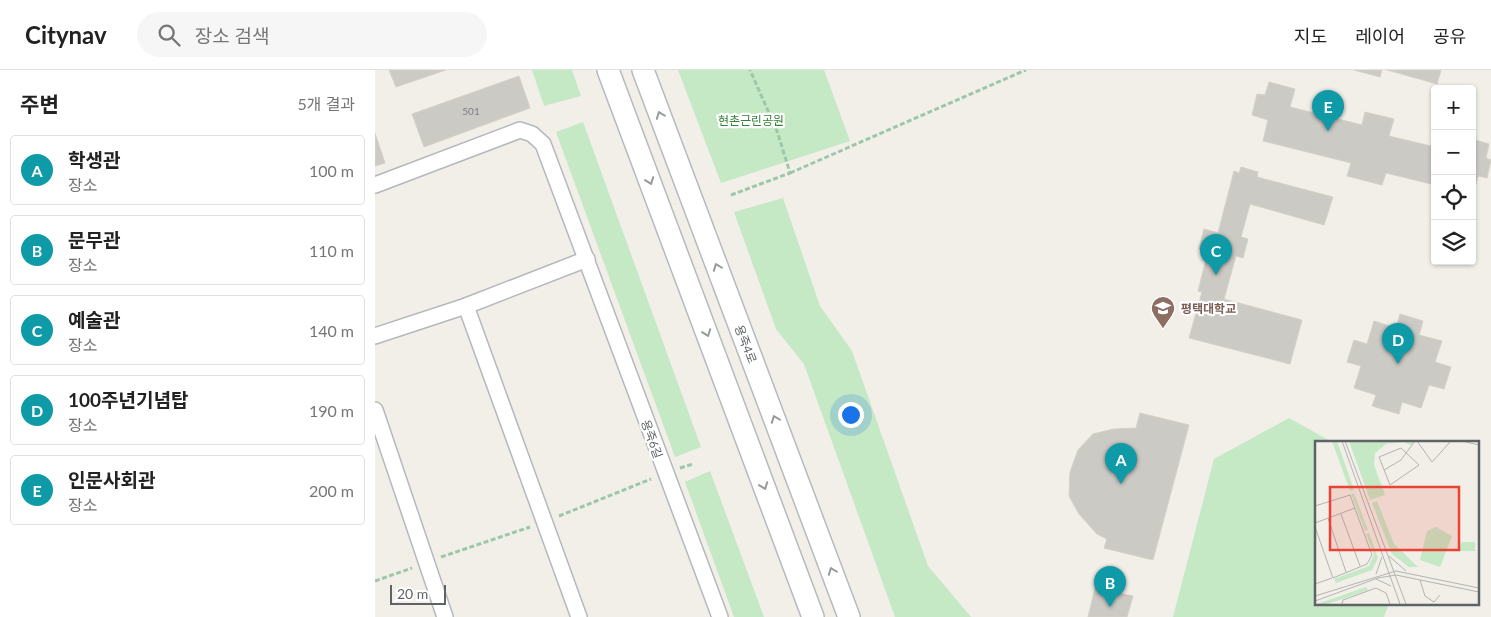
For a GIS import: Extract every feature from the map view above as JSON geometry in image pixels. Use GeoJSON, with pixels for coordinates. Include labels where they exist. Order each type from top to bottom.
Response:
{"type":"FeatureCollection","features":[{"type":"Feature","properties":{"kind":"main road"},"geometry":{"type":"LineString","coordinates":[[609,70],[813,617]]}},
{"type":"Feature","properties":{"kind":"main road","name":"용죽4로"},"geometry":{"type":"LineString","coordinates":[[643,70],[849,617]]}},
{"type":"Feature","properties":{"kind":"street","name":"용죽6길"},"geometry":{"type":"LineString","coordinates":[[375,185],[520,130],[532,134],[543,144],[720,617]]}},
{"type":"Feature","properties":{"kind":"street"},"geometry":{"type":"LineString","coordinates":[[375,336],[466,306],[587,259]]}},
{"type":"Feature","properties":{"kind":"street"},"geometry":{"type":"LineString","coordinates":[[466,306],[579,617]]}},
{"type":"Feature","properties":{"kind":"street"},"geometry":{"type":"LineString","coordinates":[[375,410],[445,617]]}},
{"type":"Feature","properties":{"kind":"path"},"geometry":{"type":"LineString","coordinates":[[750,70],[777,131],[790,173]]}},
{"type":"Feature","properties":{"kind":"path"},"geometry":{"type":"LineString","coordinates":[[731,195],[790,173],[1026,70]]}},
{"type":"Feature","properties":{"kind":"green space"},"geometry":{"type":"Polygon","coordinates":[[[532,70],[572,70],[581,96],[544,106],[532,70]]]}},
{"type":"Feature","properties":{"kind":"green space","name":"현촌근린공원"},"geometry":{"type":"Polygon","coordinates":[[[678,70],[824,70],[850,141],[721,183],[678,70]]]}},
{"type":"Feature","properties":{"kind":"green space"},"geometry":{"type":"Polygon","coordinates":[[[583,122],[701,447],[675,457],[556,132],[583,122]]]}},
{"type":"Feature","properties":{"kind":"green space"},"geometry":{"type":"Polygon","coordinates":[[[783,198],[820,306],[852,351],[928,566],[971,617],[895,617],[804,364],[776,329],[734,212],[783,198]]]}},
{"type":"Feature","properties":{"kind":"green space"},"geometry":{"type":"Polygon","coordinates":[[[1289,418],[1330,441],[1315,441],[1315,604],[1389,604],[1384,617],[1173,617],[1214,459],[1289,418]]]}},
{"type":"Feature","properties":{"kind":"green space"},"geometry":{"type":"Polygon","coordinates":[[[710,471],[764,617],[734,617],[685,482],[710,471]]]}},
{"type":"Feature","properties":{"kind":"building"},"geometry":{"type":"Polygon","coordinates":[[[389,70],[446,70],[396,87],[389,70]]]}},
{"type":"Feature","properties":{"kind":"building"},"geometry":{"type":"Polygon","coordinates":[[[1354,70],[1382,70],[1380,77],[1354,70]]]}},
{"type":"Feature","properties":{"kind":"building"},"geometry":{"type":"Polygon","coordinates":[[[1387,70],[1441,70],[1437,84],[1387,70]]]}},
{"type":"Feature","properties":{"kind":"building"},"geometry":{"type":"Polygon","coordinates":[[[519,76],[530,108],[424,147],[412,114],[519,76]]]}},
{"type":"Feature","properties":{"kind":"building"},"geometry":{"type":"Polygon","coordinates":[[[1269,82],[1295,89],[1290,107],[1362,125],[1365,112],[1394,119],[1389,136],[1431,146],[1431,184],[1386,173],[1382,185],[1347,176],[1351,163],[1263,141],[1268,120],[1252,115],[1257,94],[1265,95],[1269,82]]]}},
{"type":"Feature","properties":{"kind":"building"},"geometry":{"type":"Polygon","coordinates":[[[375,133],[385,163],[375,166],[375,133]]]}},
{"type":"Feature","properties":{"kind":"building"},"geometry":{"type":"Polygon","coordinates":[[[1476,140],[1489,144],[1486,158],[1491,160],[1487,178],[1478,176],[1476,184],[1476,140]]]}},
{"type":"Feature","properties":{"kind":"building"},"geometry":{"type":"Polygon","coordinates":[[[1241,167],[1258,172],[1257,177],[1333,197],[1324,225],[1250,204],[1241,237],[1248,239],[1243,258],[1236,256],[1224,299],[1302,320],[1290,364],[1189,338],[1202,292],[1198,291],[1208,252],[1199,249],[1204,229],[1218,233],[1234,171],[1239,173],[1241,167]]]}},
{"type":"Feature","properties":{"kind":"building"},"geometry":{"type":"Polygon","coordinates":[[[1400,314],[1423,321],[1419,335],[1442,341],[1435,362],[1451,367],[1444,389],[1429,385],[1421,408],[1402,402],[1399,414],[1372,406],[1376,395],[1354,388],[1361,366],[1347,362],[1354,340],[1367,344],[1374,321],[1396,328],[1400,314]]]}},
{"type":"Feature","properties":{"kind":"building"},"geometry":{"type":"Polygon","coordinates":[[[1140,413],[1189,425],[1153,560],[1104,548],[1107,539],[1097,534],[1079,514],[1069,496],[1070,472],[1078,450],[1093,434],[1114,429],[1136,428],[1140,413]]]}},
{"type":"Feature","properties":{"kind":"building"},"geometry":{"type":"Polygon","coordinates":[[[1095,588],[1133,596],[1127,617],[1088,617],[1095,588]]]}},
{"type":"Feature","properties":{"kind":"place","name":"인문사회관"},"geometry":{"type":"Point","coordinates":[1328,131]}},
{"type":"Feature","properties":{"kind":"place","name":"예술관"},"geometry":{"type":"Point","coordinates":[1216,275]}},
{"type":"Feature","properties":{"kind":"place","name":"평택대학교"},"geometry":{"type":"Point","coordinates":[1163,329]}},
{"type":"Feature","properties":{"kind":"place","name":"100주년기념탑"},"geometry":{"type":"Point","coordinates":[1398,364]}},
{"type":"Feature","properties":{"kind":"place","name":"학생관"},"geometry":{"type":"Point","coordinates":[1121,484]}},
{"type":"Feature","properties":{"kind":"place","name":"문무관"},"geometry":{"type":"Point","coordinates":[1110,607]}}]}
